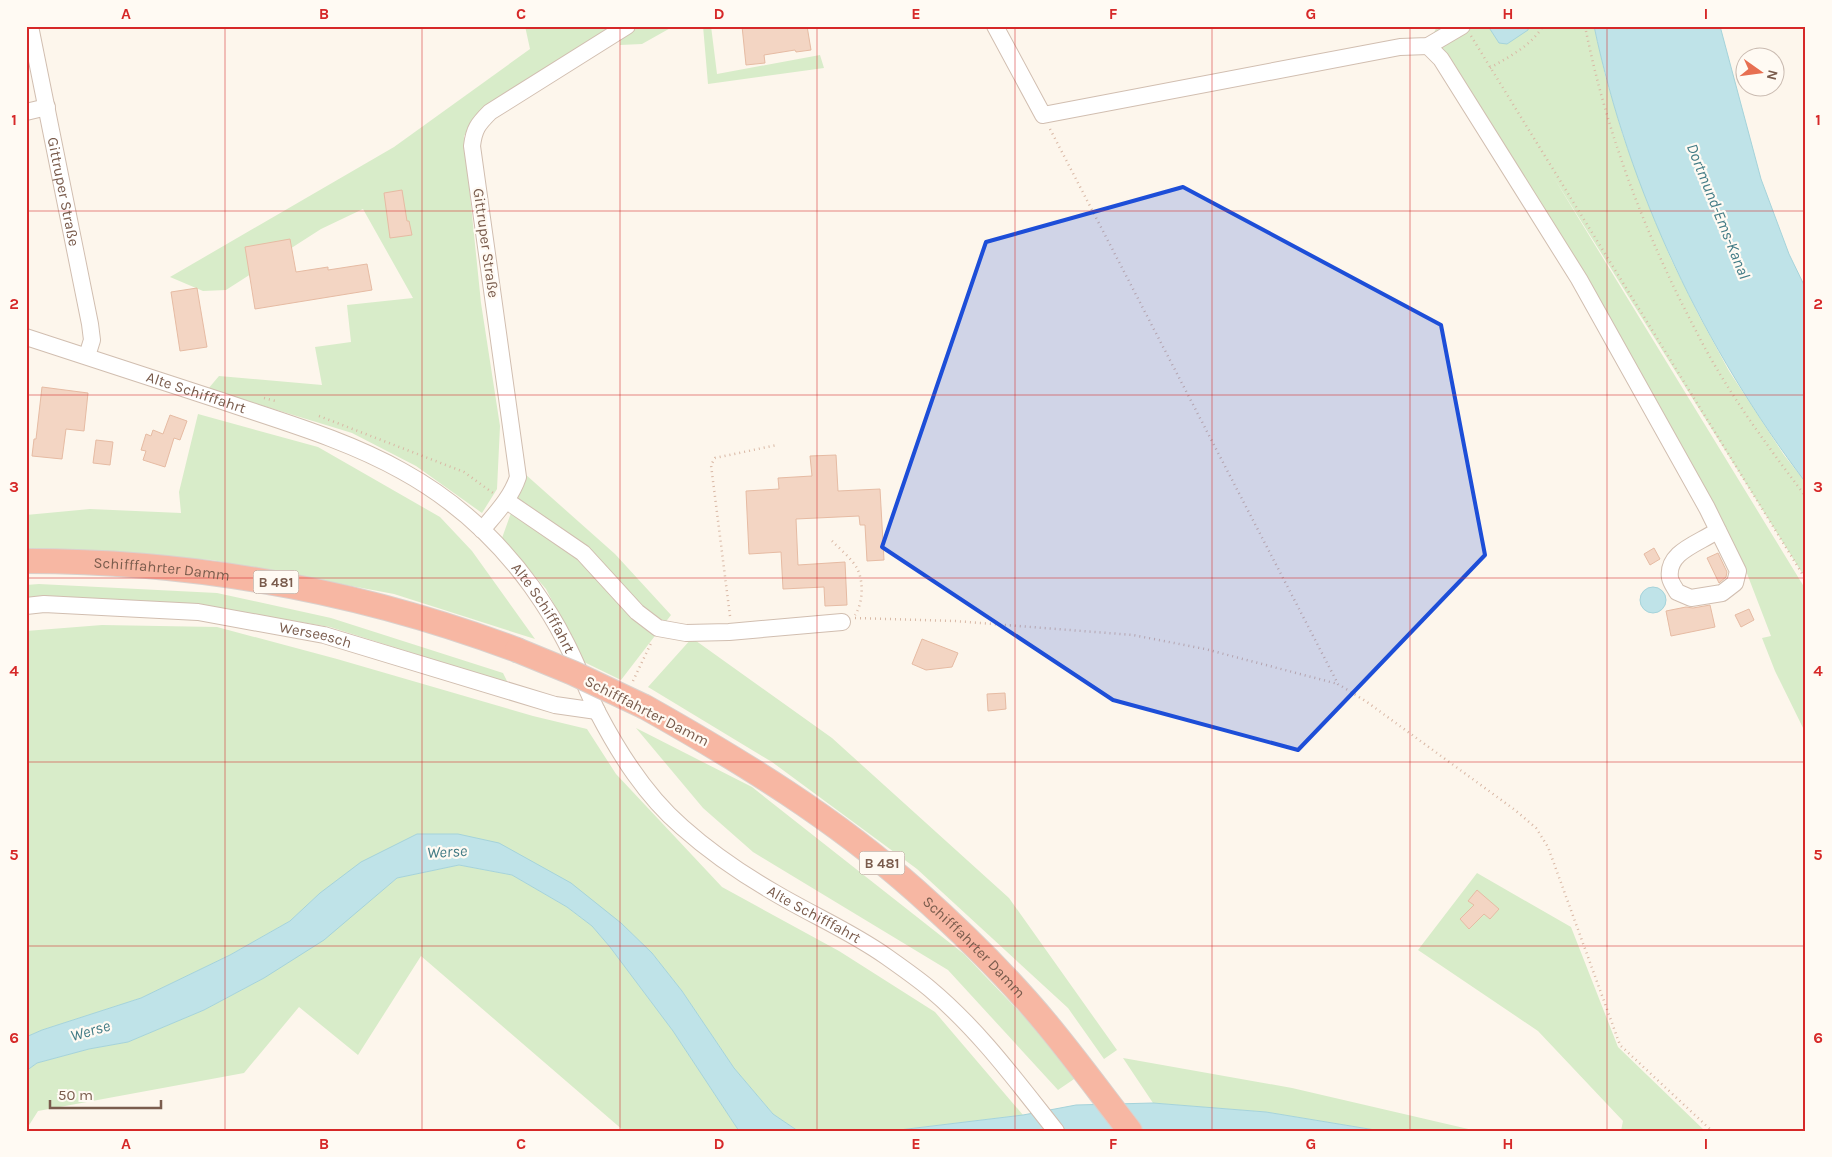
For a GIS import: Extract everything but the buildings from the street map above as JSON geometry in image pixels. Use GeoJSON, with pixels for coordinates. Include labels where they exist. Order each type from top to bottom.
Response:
{"type":"FeatureCollection","features":[{"type":"Feature","properties":{"kind":"highway","name":"Schifffahrter Damm"},"geometry":{"type":"LineString","coordinates":[[26,561],[148,565],[210,572],[260,579],[365,602],[439,623],[517,650],[573,673],[645,707],[733,757],[801,802],[916,891],[1003,976],[1045,1022],[1130,1131]]}},
{"type":"Feature","properties":{"kind":"street","name":"Gittruper Straße"},"geometry":{"type":"LineString","coordinates":[[30,26],[90,324],[92,340],[87,356]]}},
{"type":"Feature","properties":{"kind":"street","name":"Gittruper Straße"},"geometry":{"type":"LineString","coordinates":[[482,530],[507,501],[518,477],[472,146],[474,133],[479,123],[490,112],[628,26]]}},
{"type":"Feature","properties":{"kind":"street"},"geometry":{"type":"LineString","coordinates":[[995,26],[1043,115],[1400,47],[1428,46],[1466,30]]}},
{"type":"Feature","properties":{"kind":"street"},"geometry":{"type":"LineString","coordinates":[[1428,46],[1441,59],[1579,279],[1707,508],[1718,530],[1738,571],[1735,583],[1722,593],[1691,598],[1677,592],[1670,578],[1672,562],[1684,549],[1718,530]]}},
{"type":"Feature","properties":{"kind":"street"},"geometry":{"type":"LineString","coordinates":[[26,112],[47,107]]}},
{"type":"Feature","properties":{"kind":"street","name":"Alte Schifffahrt"},"geometry":{"type":"LineString","coordinates":[[26,336],[314,433],[367,453],[401,470],[453,504],[482,530],[530,584],[550,613],[565,641],[597,711],[617,748],[634,774],[678,824],[707,849],[740,872],[776,894],[852,935],[930,988],[957,1014],[1003,1065],[1056,1131]]}},
{"type":"Feature","properties":{"kind":"street"},"geometry":{"type":"LineString","coordinates":[[507,501],[583,553],[637,612],[658,628],[686,633],[728,632],[848,620]]}},
{"type":"Feature","properties":{"kind":"street","name":"Werseesch"},"geometry":{"type":"LineString","coordinates":[[26,606],[44,604],[198,612],[324,636],[555,705],[597,711]]}},
{"type":"Feature","properties":{"kind":"path"},"geometry":{"type":"LineString","coordinates":[[1490,68],[1529,43],[1536,37],[1543,26]]}},
{"type":"Feature","properties":{"kind":"path"},"geometry":{"type":"LineString","coordinates":[[1584,26],[1613,134],[1625,170],[1655,245],[1695,330],[1768,446],[1806,497]]}},
{"type":"Feature","properties":{"kind":"path"},"geometry":{"type":"LineString","coordinates":[[1466,30],[1806,580]]}},
{"type":"Feature","properties":{"kind":"path"},"geometry":{"type":"LineString","coordinates":[[1043,115],[1338,684]]}},
{"type":"Feature","properties":{"kind":"path"},"geometry":{"type":"LineString","coordinates":[[728,632],[730,612],[711,466],[715,458],[777,445]]}},
{"type":"Feature","properties":{"kind":"path"},"geometry":{"type":"LineString","coordinates":[[832,541],[857,569],[862,595],[860,608],[848,620]]}},
{"type":"Feature","properties":{"kind":"path"},"geometry":{"type":"LineString","coordinates":[[848,620],[955,621],[1133,635],[1205,649],[1338,684],[1367,702],[1515,810],[1536,828],[1548,848],[1620,1044],[1712,1131]]}},
{"type":"Feature","properties":{"kind":"path"},"geometry":{"type":"LineString","coordinates":[[635,678],[658,628]]}},
{"type":"Feature","properties":{"kind":"highlighted area"},"geometry":{"type":"Polygon","coordinates":[[[1183,187],[1441,325],[1485,555],[1298,750],[1113,700],[882,547],[986,242],[1183,187]]]}},
{"type":"Feature","properties":{"kind":"green space"},"geometry":{"type":"Polygon","coordinates":[[[525,26],[613,26],[489,103],[464,136],[481,303],[500,426],[497,489],[482,513],[416,466],[352,433],[208,389],[219,376],[322,385],[315,347],[351,342],[347,305],[413,298],[363,209],[321,229],[226,290],[203,291],[170,277],[394,147],[530,49],[525,26]]]}},
{"type":"Feature","properties":{"kind":"green space"},"geometry":{"type":"Polygon","coordinates":[[[641,26],[674,26],[642,44],[620,45],[621,37],[641,26]]]}},
{"type":"Feature","properties":{"kind":"green space"},"geometry":{"type":"Polygon","coordinates":[[[703,26],[711,26],[717,74],[820,55],[824,68],[708,84],[703,26]]]}},
{"type":"Feature","properties":{"kind":"green space"},"geometry":{"type":"Polygon","coordinates":[[[1437,26],[1594,26],[1605,75],[1623,136],[1647,202],[1671,259],[1729,371],[1784,455],[1806,483],[1806,579],[1554,178],[1806,590],[1806,734],[1775,671],[1762,638],[1771,636],[1746,571],[1579,289],[1428,46],[1437,26]]]}},
{"type":"Feature","properties":{"kind":"green space"},"geometry":{"type":"Polygon","coordinates":[[[198,414],[318,447],[440,517],[472,551],[535,639],[394,594],[212,560],[26,550],[26,515],[90,509],[181,513],[179,492],[198,414]]]}},
{"type":"Feature","properties":{"kind":"green space"},"geometry":{"type":"Polygon","coordinates":[[[525,474],[615,554],[671,615],[621,680],[584,662],[546,589],[502,538],[525,474]]]}},
{"type":"Feature","properties":{"kind":"green space"},"geometry":{"type":"Polygon","coordinates":[[[39,584],[217,593],[331,618],[503,673],[508,683],[330,627],[198,605],[26,600],[26,585],[39,584]]]}},
{"type":"Feature","properties":{"kind":"green space"},"geometry":{"type":"Polygon","coordinates":[[[102,625],[217,627],[337,659],[533,716],[587,729],[616,774],[722,887],[839,951],[935,1012],[1023,1115],[891,1131],[798,1131],[773,1114],[734,1068],[682,991],[652,953],[621,923],[429,835],[417,834],[320,893],[290,921],[230,955],[141,998],[26,1037],[26,631],[102,625]]]}},
{"type":"Feature","properties":{"kind":"green space"},"geometry":{"type":"Polygon","coordinates":[[[692,638],[832,738],[1009,898],[1117,1050],[1104,1059],[1068,1008],[917,869],[772,762],[648,687],[692,638]]]}},
{"type":"Feature","properties":{"kind":"green space"},"geometry":{"type":"Polygon","coordinates":[[[636,728],[752,787],[964,954],[1080,1075],[1058,1090],[948,970],[753,852],[703,808],[636,728]]]}},
{"type":"Feature","properties":{"kind":"green space"},"geometry":{"type":"Polygon","coordinates":[[[459,865],[512,875],[567,907],[592,926],[673,1031],[739,1131],[624,1131],[421,956],[358,1055],[299,1007],[244,1073],[38,1111],[26,1130],[26,1071],[37,1063],[89,1049],[128,1042],[204,1010],[264,978],[361,908],[397,878],[459,865]]]}},
{"type":"Feature","properties":{"kind":"green space"},"geometry":{"type":"Polygon","coordinates":[[[1477,873],[1571,927],[1618,1047],[1705,1131],[1621,1131],[1623,1121],[1538,1031],[1418,950],[1477,873]]]}},
{"type":"Feature","properties":{"kind":"green space"},"geometry":{"type":"Polygon","coordinates":[[[1123,1058],[1292,1088],[1477,1131],[1381,1131],[1266,1112],[1153,1103],[1123,1058]]]}},
{"type":"Feature","properties":{"kind":"water"},"geometry":{"type":"Polygon","coordinates":[[[1488,26],[1529,26],[1528,30],[1507,44],[1499,43],[1488,26]]]}},
{"type":"Feature","properties":{"kind":"water","name":"Dortmund-Ems-Kanal"},"geometry":{"type":"Polygon","coordinates":[[[1594,26],[1720,26],[1734,78],[1734,98],[1739,98],[1761,179],[1789,254],[1806,289],[1806,483],[1769,431],[1703,323],[1675,266],[1650,208],[1609,88],[1594,26]]]}},
{"type":"Feature","properties":{"kind":"water"},"geometry":{"type":"Polygon","coordinates":[[[1653,587],[1662,591],[1666,600],[1662,609],[1653,613],[1644,609],[1640,600],[1644,591],[1653,587]]]}},
{"type":"Feature","properties":{"kind":"water","name":"Werse"},"geometry":{"type":"Polygon","coordinates":[[[417,834],[458,834],[499,843],[571,883],[621,923],[652,953],[682,991],[734,1068],[773,1114],[798,1131],[739,1131],[673,1031],[592,926],[567,907],[512,875],[459,865],[397,878],[324,940],[264,978],[204,1010],[128,1042],[89,1049],[37,1063],[26,1071],[26,1037],[141,998],[230,955],[290,921],[320,893],[361,862],[417,834]]]}},
{"type":"Feature","properties":{"kind":"water"},"geometry":{"type":"Polygon","coordinates":[[[1153,1103],[1266,1112],[1381,1131],[891,1131],[1023,1115],[1076,1105],[1153,1103]]]}}]}
